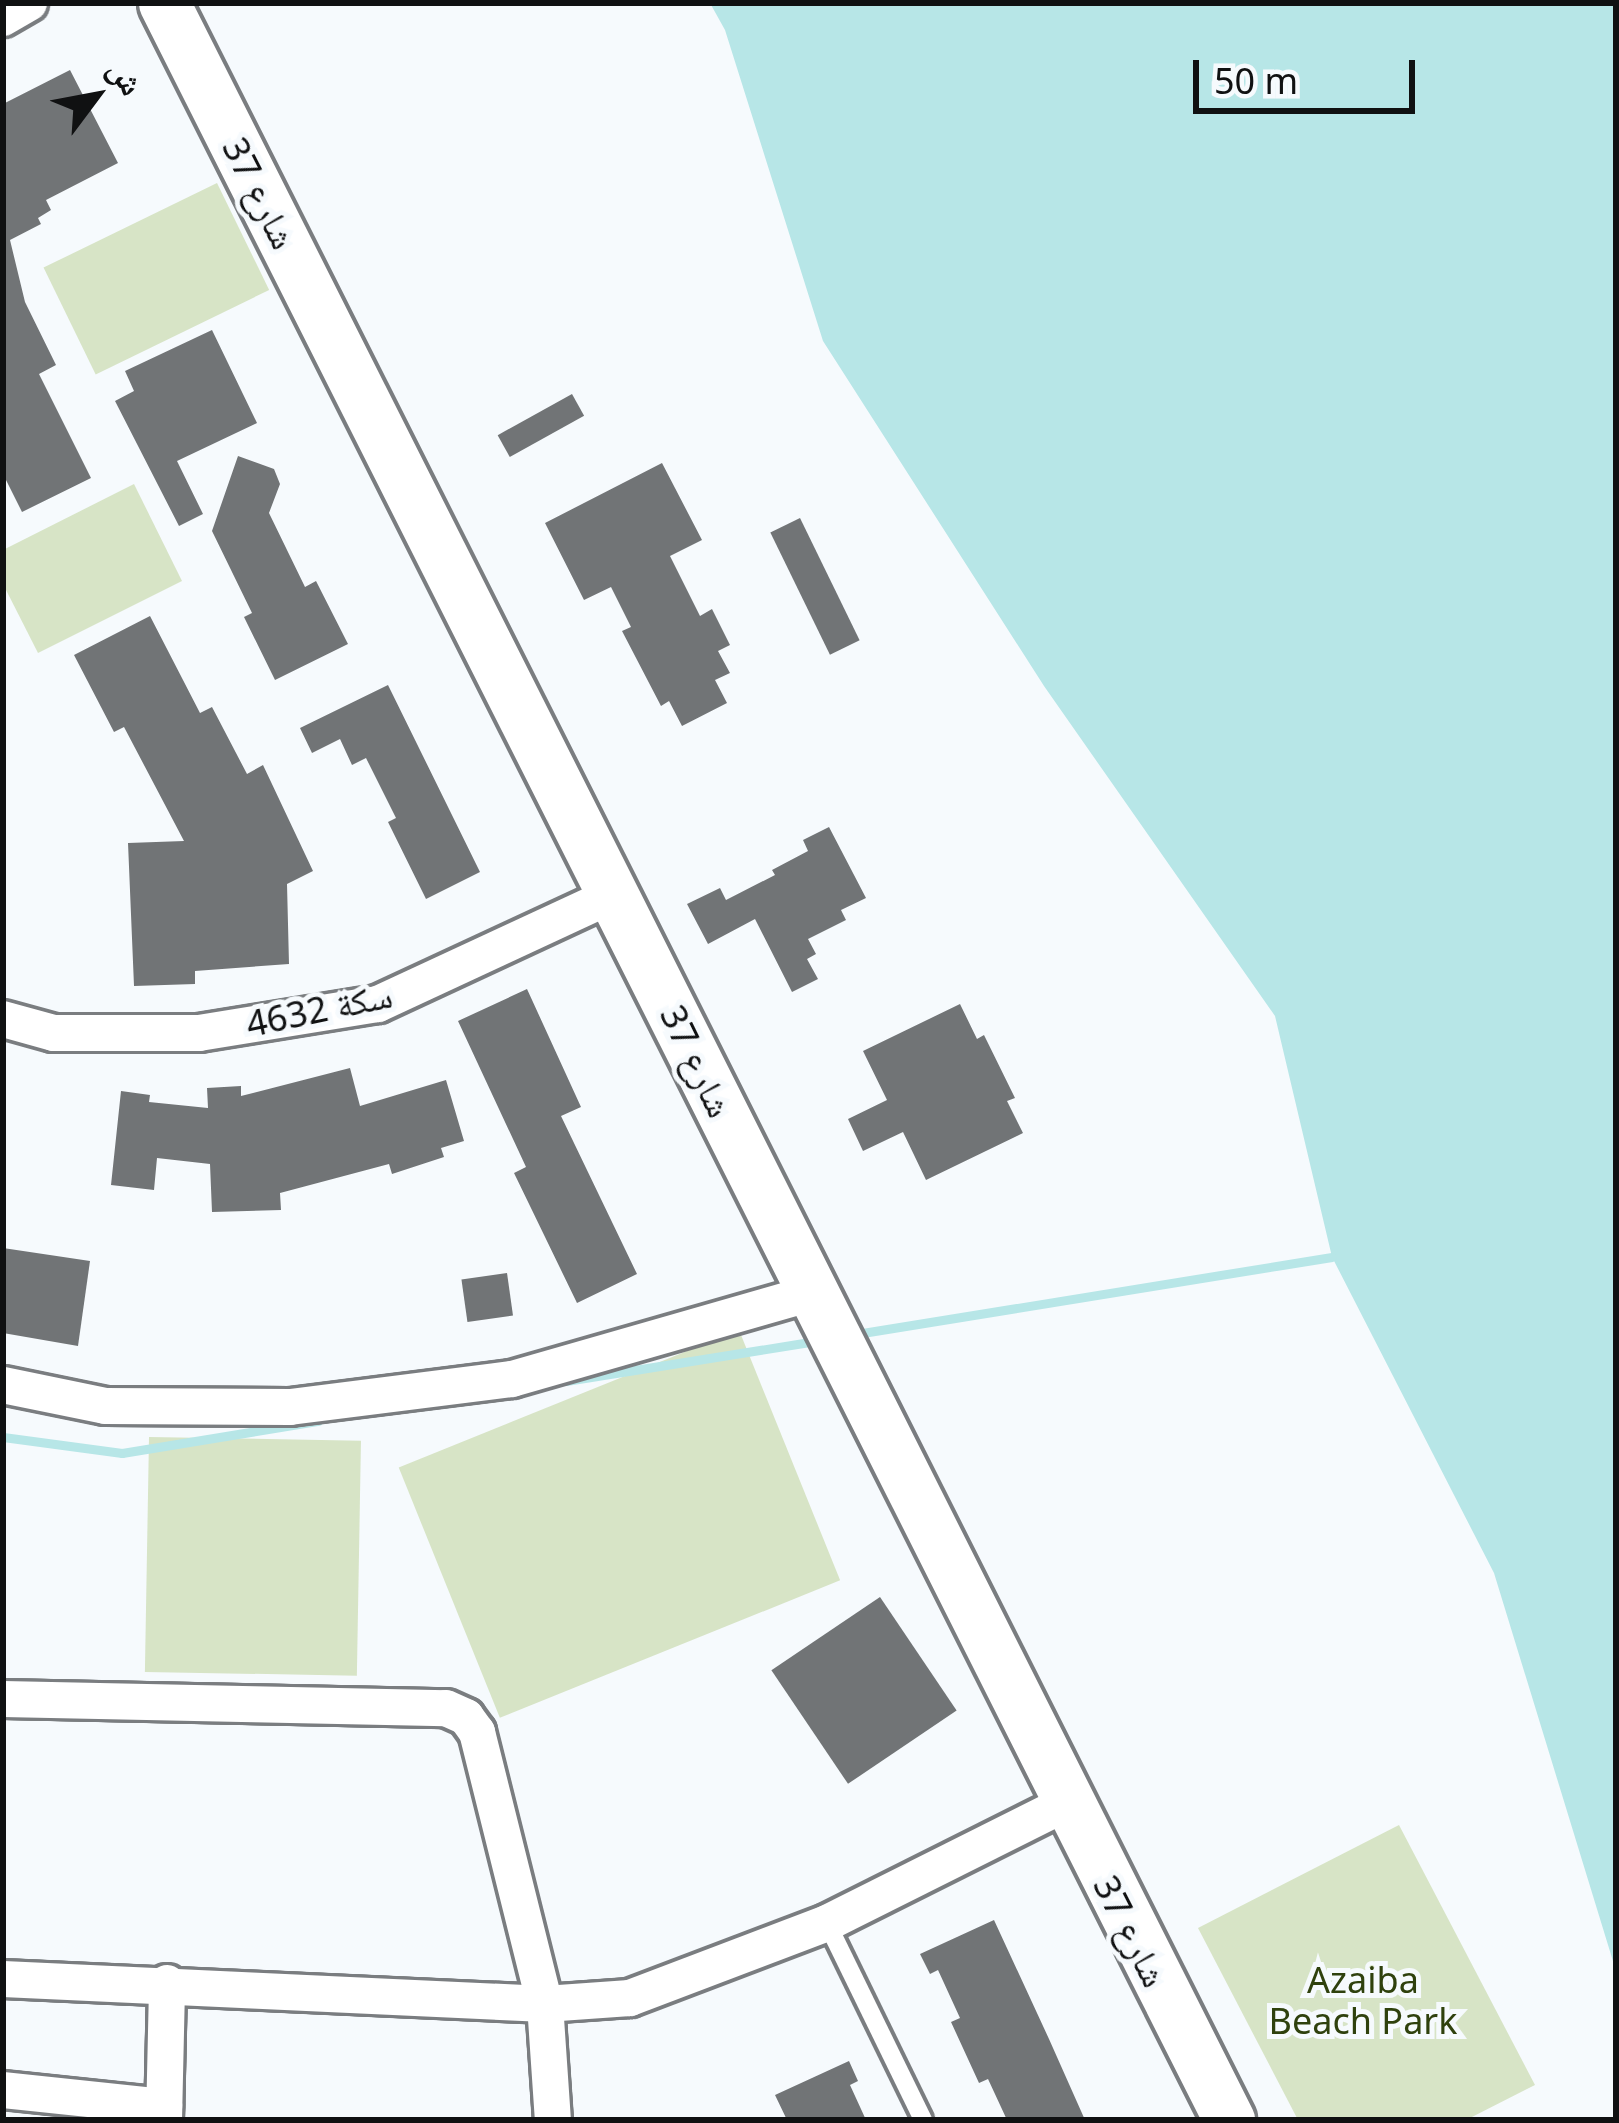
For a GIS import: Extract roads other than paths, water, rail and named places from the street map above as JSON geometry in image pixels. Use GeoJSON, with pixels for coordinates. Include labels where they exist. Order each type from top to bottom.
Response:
{"type":"FeatureCollection","features":[{"type":"Feature","properties":{"kind":"street"},"geometry":{"type":"LineString","coordinates":[[3,18],[29,3]]}},
{"type":"Feature","properties":{"kind":"street","name":"شارع 37"},"geometry":{"type":"LineString","coordinates":[[164,3],[615,894],[1065,1804],[1229,2120]]}},
{"type":"Feature","properties":{"kind":"street","name":"سكة 4632"},"geometry":{"type":"LineString","coordinates":[[3,1019],[54,1033],[199,1033],[378,1004],[615,894]]}},
{"type":"Feature","properties":{"kind":"street"},"geometry":{"type":"LineString","coordinates":[[3,1385],[105,1406],[290,1407],[512,1379],[812,1293]]}},
{"type":"Feature","properties":{"kind":"street"},"geometry":{"type":"LineString","coordinates":[[3,1699],[446,1708],[466,1717],[477,1732],[544,2004],[553,2120]]}},
{"type":"Feature","properties":{"kind":"street"},"geometry":{"type":"LineString","coordinates":[[3,1979],[544,2004],[630,1998],[827,1923],[1065,1804]]}},
{"type":"Feature","properties":{"kind":"street"},"geometry":{"type":"LineString","coordinates":[[3,2090],[164,2114],[167,1983]]}},
{"type":"Feature","properties":{"kind":"lane"},"geometry":{"type":"LineString","coordinates":[[827,1923],[922,2120]]}},
{"type":"Feature","properties":{"kind":"water"},"geometry":{"type":"Polygon","coordinates":[[[710,3],[1616,3],[1616,1971],[1494,1573],[1332,1257],[1275,1016],[1044,686],[823,341],[725,30],[710,3]]]}},
{"type":"Feature","properties":{"kind":"waterway"},"geometry":{"type":"LineString","coordinates":[[850,1335],[1332,1257]]}},
{"type":"Feature","properties":{"kind":"waterway"},"geometry":{"type":"LineString","coordinates":[[566,1381],[816,1341]]}},
{"type":"Feature","properties":{"kind":"waterway"},"geometry":{"type":"LineString","coordinates":[[3,1437],[122,1453],[318,1421]]}},
{"type":"Feature","properties":{"kind":"park label","name":"Azaiba Beach Park"},"geometry":{"type":"Point","coordinates":[1363,2000]}}]}
